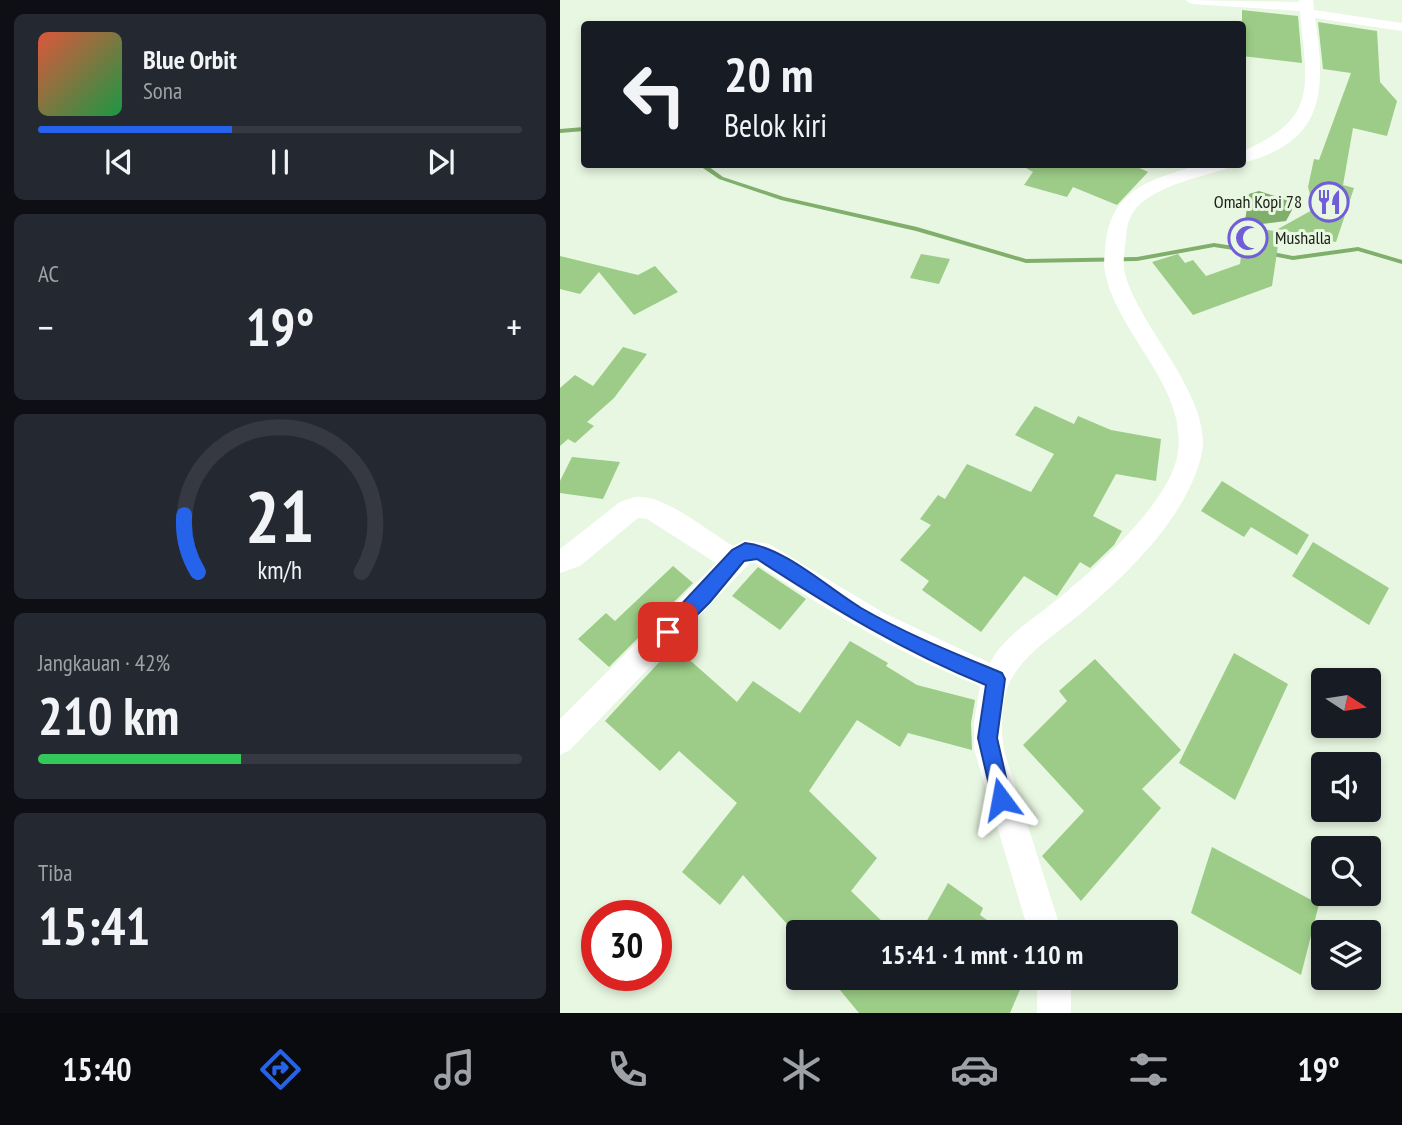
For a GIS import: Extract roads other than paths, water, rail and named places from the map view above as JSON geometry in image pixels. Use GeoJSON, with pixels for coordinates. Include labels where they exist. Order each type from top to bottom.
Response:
{"type":"FeatureCollection","features":[{"type":"Feature","properties":{"kind":"street"},"geometry":{"type":"LineString","coordinates":[[1192,0],[1307,7],[1402,27]]}},
{"type":"Feature","properties":{"kind":"street"},"geometry":{"type":"LineString","coordinates":[[1246,156],[1282,139],[1310,106],[1314,87],[1307,7]]}},
{"type":"Feature","properties":{"kind":"street"},"geometry":{"type":"LineString","coordinates":[[1043,920],[1001,799],[987,738],[996,679],[1020,645],[1070,606],[1148,527],[1179,485],[1186,468],[1192,432],[1171,379],[1127,303],[1115,276],[1118,218],[1140,194],[1154,186],[1210,168]]}},
{"type":"Feature","properties":{"kind":"street"},"geometry":{"type":"LineString","coordinates":[[560,561],[571,558],[619,517],[634,508],[645,507],[734,561]]}},
{"type":"Feature","properties":{"kind":"street"},"geometry":{"type":"LineString","coordinates":[[560,740],[704,596],[745,551],[760,552],[857,615],[948,661],[996,679]]}},
{"type":"Feature","properties":{"kind":"street"},"geometry":{"type":"LineString","coordinates":[[1054,990],[1054,1013]]}},
{"type":"Feature","properties":{"kind":"waterway"},"geometry":{"type":"LineString","coordinates":[[560,131],[581,129]]}},
{"type":"Feature","properties":{"kind":"waterway"},"geometry":{"type":"LineString","coordinates":[[706,168],[721,178],[783,199],[917,229],[1026,261],[1137,259],[1214,245],[1253,251]]}},
{"type":"Feature","properties":{"kind":"waterway"},"geometry":{"type":"LineString","coordinates":[[1267,253],[1293,258],[1358,249],[1402,262]]}},
{"type":"Feature","properties":{"kind":"place","name":"Omah Kopi 78"},"geometry":{"type":"Point","coordinates":[1329,202]}},
{"type":"Feature","properties":{"kind":"place","name":"Mushalla"},"geometry":{"type":"Point","coordinates":[1248,238]}}]}
